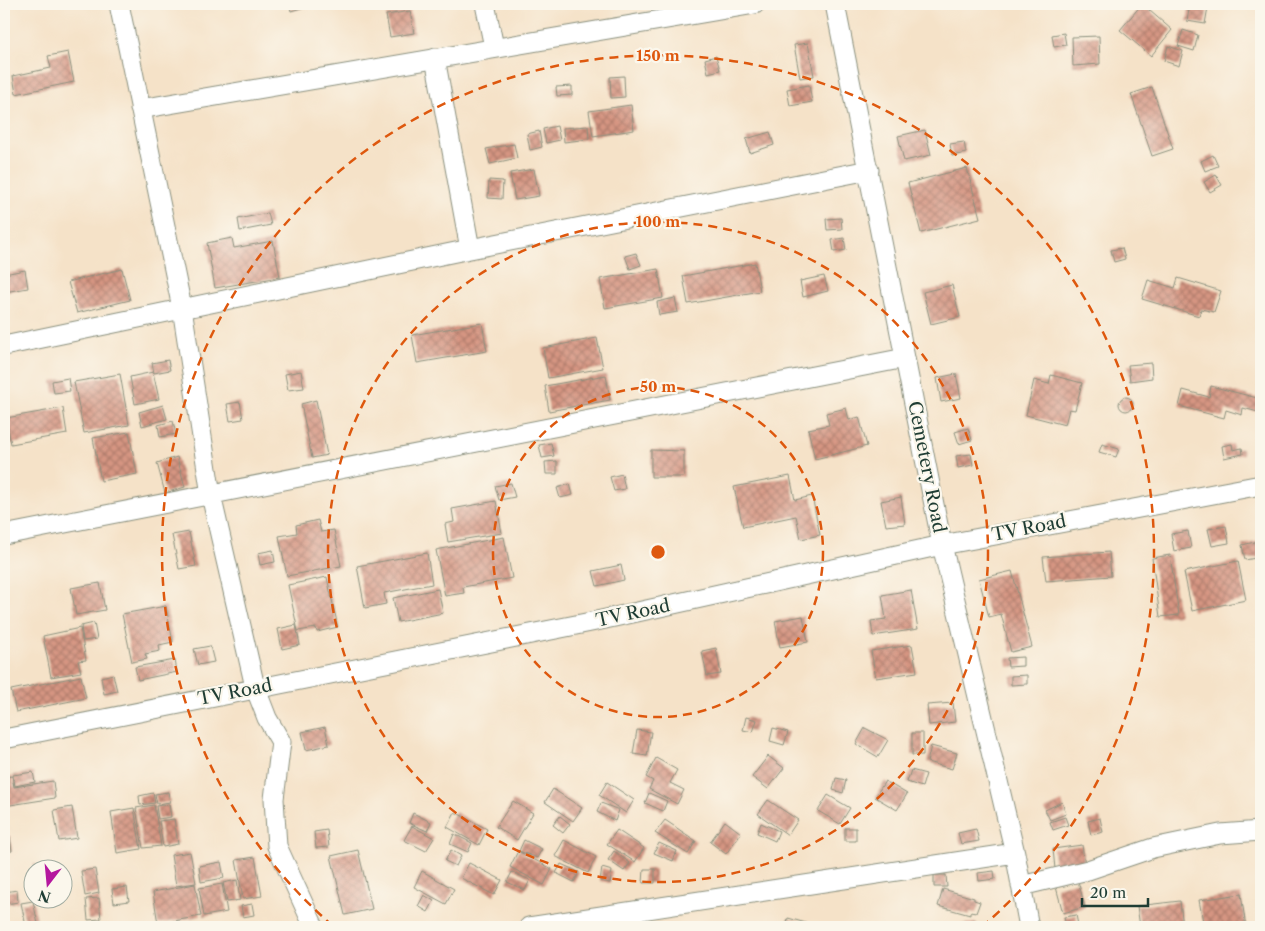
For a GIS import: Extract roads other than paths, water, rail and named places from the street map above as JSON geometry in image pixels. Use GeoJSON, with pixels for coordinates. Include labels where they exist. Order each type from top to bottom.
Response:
{"type":"FeatureCollection","features":[{"type":"Feature","properties":{"kind":"street"},"geometry":{"type":"LineString","coordinates":[[119,4],[182,308],[211,495],[255,687],[267,718],[281,742],[274,799],[277,846],[314,927]]}},
{"type":"Feature","properties":{"kind":"street"},"geometry":{"type":"LineString","coordinates":[[485,4],[494,47]]}},
{"type":"Feature","properties":{"kind":"street"},"geometry":{"type":"LineString","coordinates":[[140,108],[755,4]]}},
{"type":"Feature","properties":{"kind":"street","name":"Cemetery Road"},"geometry":{"type":"LineString","coordinates":[[836,4],[942,545],[1015,853],[1029,927]]}},
{"type":"Feature","properties":{"kind":"street"},"geometry":{"type":"LineString","coordinates":[[435,58],[470,249]]}},
{"type":"Feature","properties":{"kind":"street"},"geometry":{"type":"LineString","coordinates":[[4,346],[470,249],[869,170]]}},
{"type":"Feature","properties":{"kind":"street"},"geometry":{"type":"LineString","coordinates":[[4,535],[906,358]]}},
{"type":"Feature","properties":{"kind":"street","name":"TV Road"},"geometry":{"type":"LineString","coordinates":[[4,739],[255,687],[601,620],[942,545],[1261,484]]}},
{"type":"Feature","properties":{"kind":"street"},"geometry":{"type":"LineString","coordinates":[[1021,886],[1088,870],[1153,848],[1220,834],[1261,831]]}},
{"type":"Feature","properties":{"kind":"street"},"geometry":{"type":"LineString","coordinates":[[529,927],[1015,853]]}}]}
